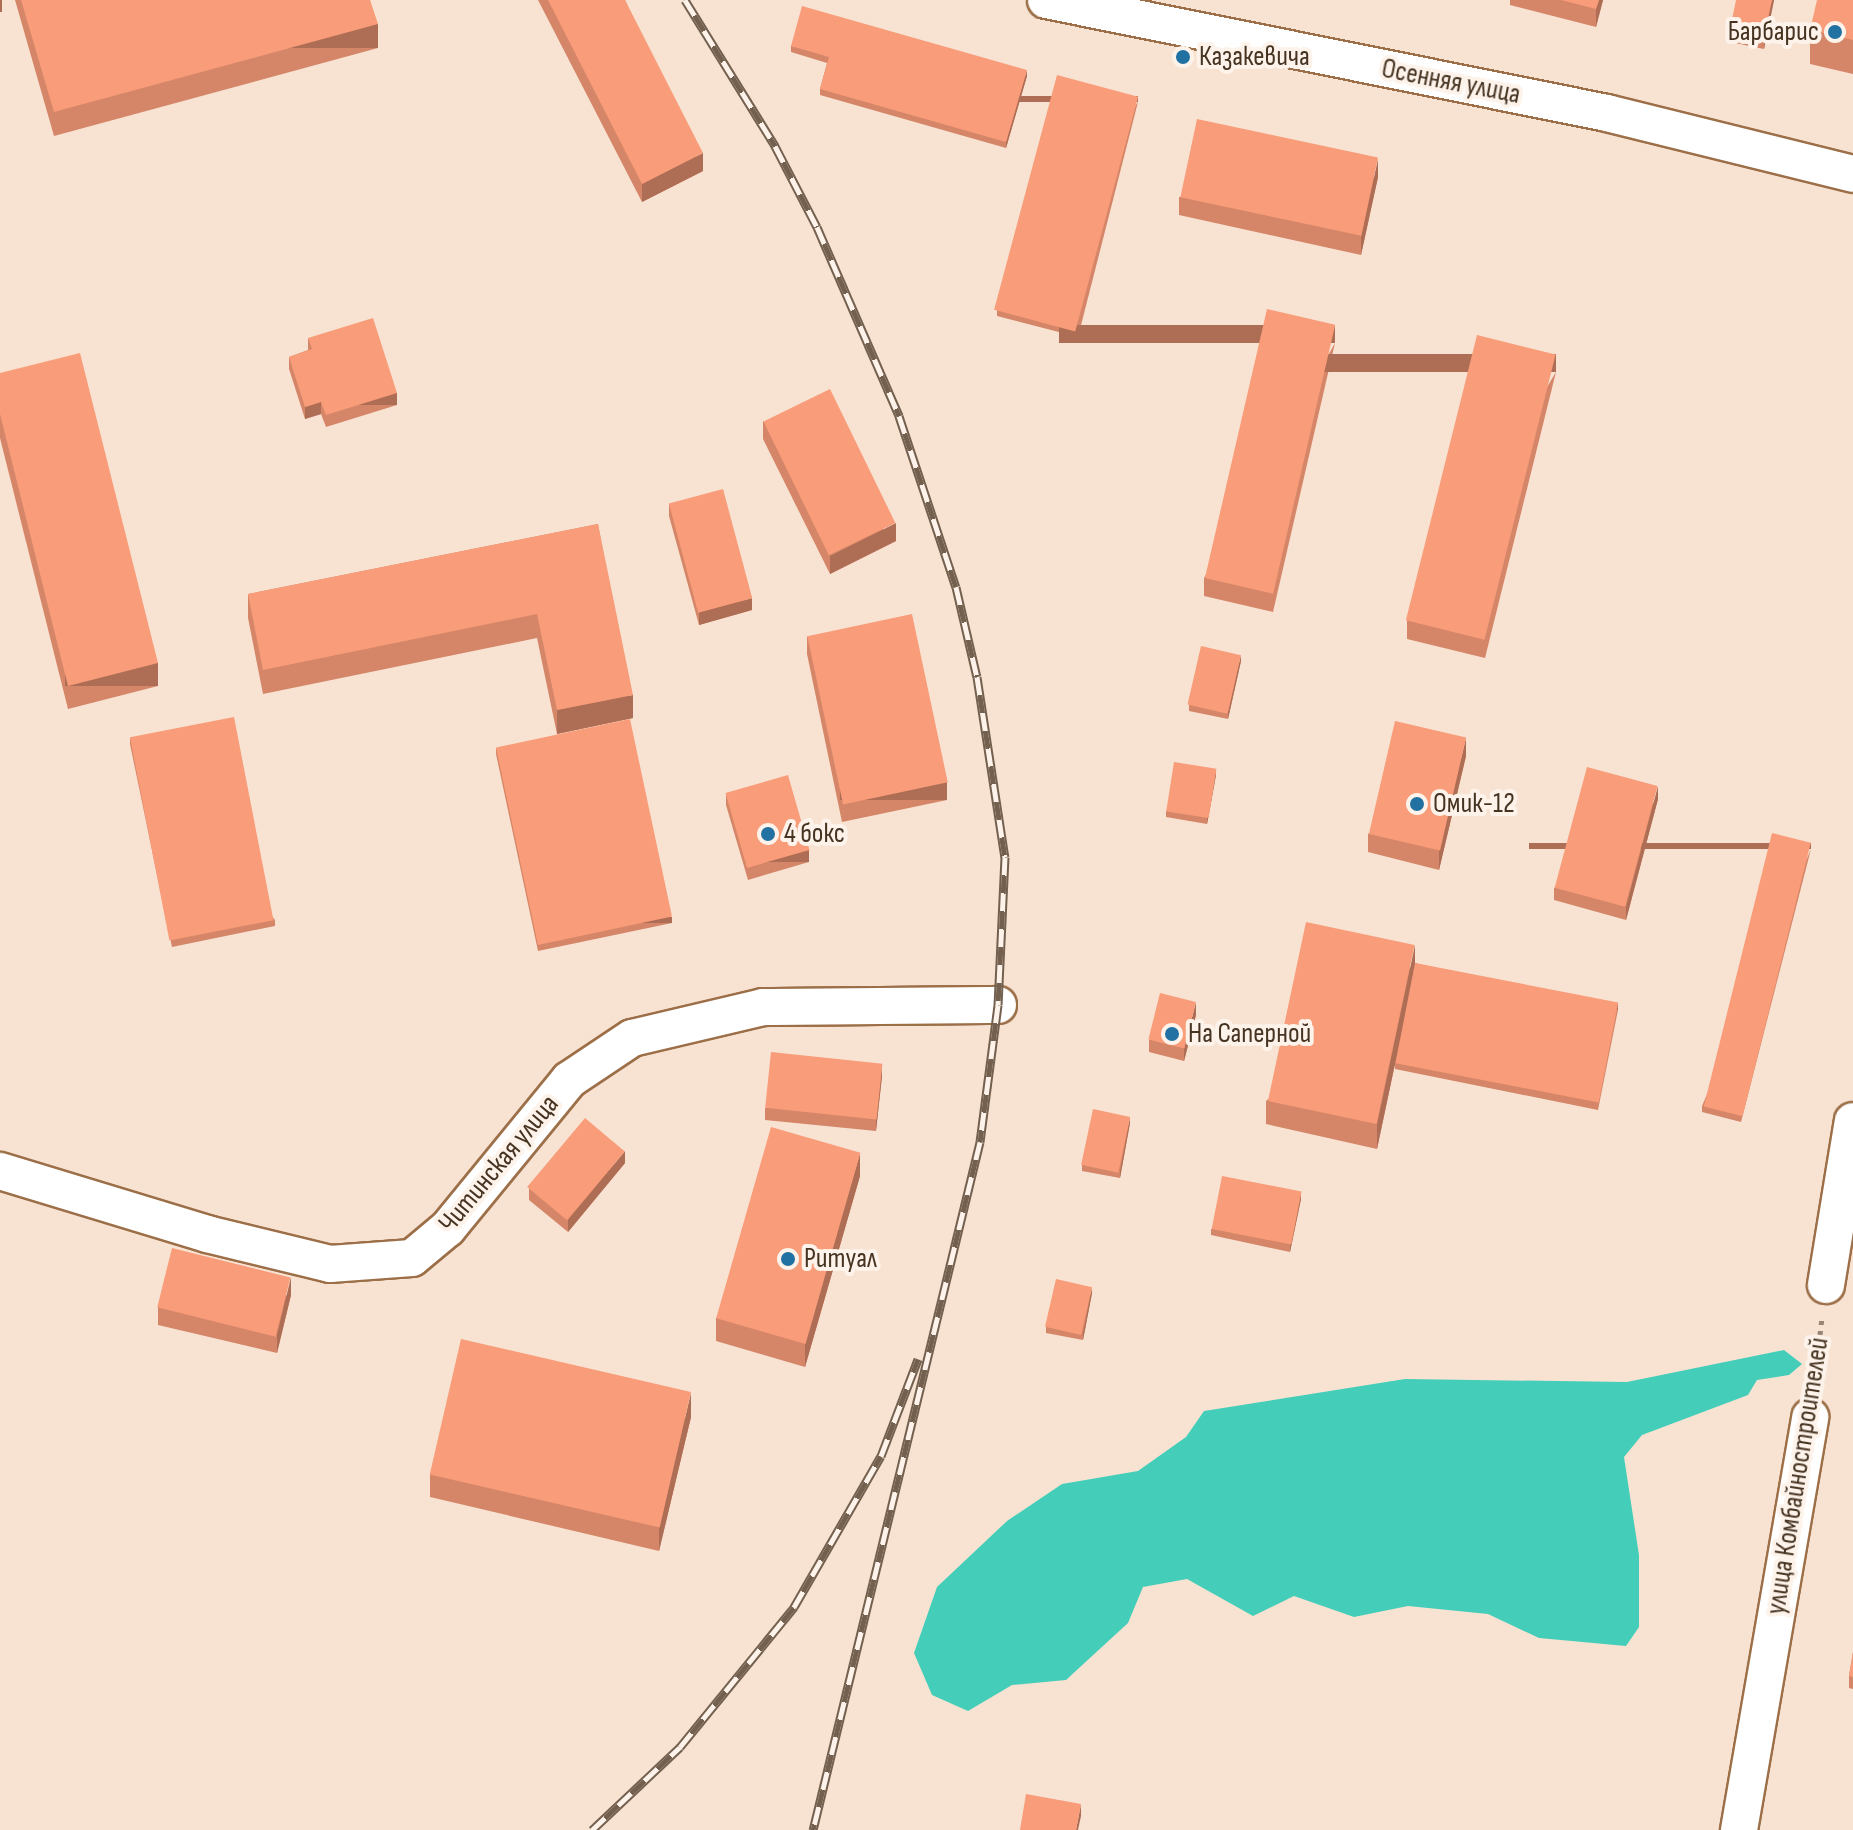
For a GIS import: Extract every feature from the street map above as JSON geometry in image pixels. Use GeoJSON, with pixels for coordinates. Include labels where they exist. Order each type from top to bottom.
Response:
{"type":"FeatureCollection","features":[{"type":"Feature","properties":{"kind":"street","name":"Осенняя улица"},"geometry":{"type":"LineString","coordinates":[[1046,0],[1607,113],[1853,174]]}},
{"type":"Feature","properties":{"kind":"street","name":"Читинская улица"},"geometry":{"type":"LineString","coordinates":[[0,1171],[207,1234],[330,1264],[412,1258],[448,1228],[569,1080],[632,1038],[763,1007],[998,1005]]}},
{"type":"Feature","properties":{"kind":"street"},"geometry":{"type":"LineString","coordinates":[[1826,1285],[1853,1121]]}},
{"type":"Feature","properties":{"kind":"street","name":"улица Комбайностроителей"},"geometry":{"type":"LineString","coordinates":[[1739,1830],[1810,1417]]}},
{"type":"Feature","properties":{"kind":"path","name":"улица Комбайностроителей"},"geometry":{"type":"LineString","coordinates":[[1810,1417],[1826,1285]]}},
{"type":"Feature","properties":{"kind":"water"},"geometry":{"type":"Polygon","coordinates":[[[1784,1350],[1802,1364],[1789,1375],[1757,1380],[1748,1395],[1642,1435],[1624,1457],[1639,1555],[1639,1627],[1626,1646],[1539,1638],[1488,1614],[1408,1606],[1354,1617],[1294,1596],[1253,1616],[1187,1579],[1143,1587],[1128,1623],[1066,1680],[1012,1685],[968,1711],[932,1695],[914,1653],[937,1587],[1007,1521],[1062,1484],[1138,1471],[1186,1437],[1204,1411],[1405,1379],[1627,1382],[1784,1350]]]}},
{"type":"Feature","properties":{"kind":"building"},"geometry":{"type":"Polygon","coordinates":[[[21,0],[370,0],[378,24],[54,112],[21,0]]]}},
{"type":"Feature","properties":{"kind":"building"},"geometry":{"type":"Polygon","coordinates":[[[548,0],[625,0],[703,153],[642,184],[548,0]]]}},
{"type":"Feature","properties":{"kind":"building"},"geometry":{"type":"Polygon","coordinates":[[[1561,0],[1599,0],[1596,9],[1561,0]]]}},
{"type":"Feature","properties":{"kind":"building"},"geometry":{"type":"Polygon","coordinates":[[[1736,0],[1772,0],[1764,36],[1730,29],[1736,0]]]}},
{"type":"Feature","properties":{"kind":"building"},"geometry":{"type":"Polygon","coordinates":[[[1817,0],[1853,0],[1853,40],[1810,30],[1817,0]]]}},
{"type":"Feature","properties":{"kind":"building"},"geometry":{"type":"Polygon","coordinates":[[[802,6],[1027,70],[1006,142],[820,89],[829,57],[791,46],[802,6]]]}},
{"type":"Feature","properties":{"kind":"building"},"geometry":{"type":"Polygon","coordinates":[[[1057,75],[1138,97],[1075,331],[994,310],[1057,75]]]}},
{"type":"Feature","properties":{"kind":"building"},"geometry":{"type":"Polygon","coordinates":[[[1197,119],[1378,157],[1361,236],[1180,197],[1197,119]]]}},
{"type":"Feature","properties":{"kind":"building"},"geometry":{"type":"Polygon","coordinates":[[[1267,309],[1335,325],[1273,594],[1205,578],[1267,309]]]}},
{"type":"Feature","properties":{"kind":"building"},"geometry":{"type":"Polygon","coordinates":[[[373,318],[397,393],[326,415],[321,402],[305,407],[289,357],[312,349],[308,338],[373,318]]]}},
{"type":"Feature","properties":{"kind":"building"},"geometry":{"type":"Polygon","coordinates":[[[1477,335],[1556,355],[1484,640],[1406,620],[1477,335]]]}},
{"type":"Feature","properties":{"kind":"building"},"geometry":{"type":"Polygon","coordinates":[[[80,353],[158,663],[68,686],[0,414],[0,373],[80,353]]]}},
{"type":"Feature","properties":{"kind":"building"},"geometry":{"type":"Polygon","coordinates":[[[830,389],[895,523],[829,555],[763,421],[830,389]]]}},
{"type":"Feature","properties":{"kind":"building"},"geometry":{"type":"Polygon","coordinates":[[[723,489],[752,598],[698,613],[669,503],[723,489]]]}},
{"type":"Feature","properties":{"kind":"building"},"geometry":{"type":"Polygon","coordinates":[[[598,524],[633,695],[557,710],[537,614],[263,670],[248,594],[598,524]]]}},
{"type":"Feature","properties":{"kind":"building"},"geometry":{"type":"Polygon","coordinates":[[[912,614],[948,782],[843,804],[807,636],[912,614]]]}},
{"type":"Feature","properties":{"kind":"building"},"geometry":{"type":"Polygon","coordinates":[[[1201,646],[1241,655],[1227,714],[1188,704],[1201,646]]]}},
{"type":"Feature","properties":{"kind":"building"},"geometry":{"type":"Polygon","coordinates":[[[234,717],[273,920],[169,940],[130,737],[234,717]]]}},
{"type":"Feature","properties":{"kind":"building"},"geometry":{"type":"Polygon","coordinates":[[[630,719],[672,917],[538,945],[496,747],[630,719]]]}},
{"type":"Feature","properties":{"kind":"building","name":"Омик-12"},"geometry":{"type":"Polygon","coordinates":[[[1395,721],[1466,737],[1440,850],[1369,834],[1395,721]]]}},
{"type":"Feature","properties":{"kind":"building"},"geometry":{"type":"Polygon","coordinates":[[[1174,762],[1216,769],[1209,818],[1166,811],[1174,762]]]}},
{"type":"Feature","properties":{"kind":"building"},"geometry":{"type":"Polygon","coordinates":[[[1587,767],[1658,786],[1625,907],[1555,888],[1587,767]]]}},
{"type":"Feature","properties":{"kind":"building","name":"4 бокс"},"geometry":{"type":"Polygon","coordinates":[[[788,775],[809,850],[747,868],[726,793],[788,775]]]}},
{"type":"Feature","properties":{"kind":"building"},"geometry":{"type":"Polygon","coordinates":[[[1772,833],[1811,843],[1743,1116],[1704,1107],[1772,833]]]}},
{"type":"Feature","properties":{"kind":"building"},"geometry":{"type":"Polygon","coordinates":[[[1306,922],[1415,945],[1377,1124],[1268,1101],[1306,922]]]}},
{"type":"Feature","properties":{"kind":"building"},"geometry":{"type":"Polygon","coordinates":[[[1415,963],[1618,1002],[1599,1103],[1396,1063],[1415,963]]]}},
{"type":"Feature","properties":{"kind":"building","name":"На Саперной"},"geometry":{"type":"Polygon","coordinates":[[[1160,993],[1196,1002],[1184,1049],[1148,1040],[1160,993]]]}},
{"type":"Feature","properties":{"kind":"building"},"geometry":{"type":"Polygon","coordinates":[[[771,1052],[882,1064],[877,1119],[765,1108],[771,1052]]]}},
{"type":"Feature","properties":{"kind":"building"},"geometry":{"type":"Polygon","coordinates":[[[1093,1109],[1130,1117],[1118,1173],[1081,1165],[1093,1109]]]}},
{"type":"Feature","properties":{"kind":"building"},"geometry":{"type":"Polygon","coordinates":[[[585,1118],[625,1151],[567,1220],[527,1187],[585,1118]]]}},
{"type":"Feature","properties":{"kind":"building","name":"Ритуал"},"geometry":{"type":"Polygon","coordinates":[[[771,1127],[860,1153],[806,1344],[716,1318],[771,1127]]]}},
{"type":"Feature","properties":{"kind":"building"},"geometry":{"type":"Polygon","coordinates":[[[1222,1176],[1302,1191],[1291,1244],[1212,1229],[1222,1176]]]}},
{"type":"Feature","properties":{"kind":"building"},"geometry":{"type":"Polygon","coordinates":[[[172,1248],[290,1278],[276,1337],[157,1307],[172,1248]]]}},
{"type":"Feature","properties":{"kind":"building"},"geometry":{"type":"Polygon","coordinates":[[[1056,1279],[1092,1287],[1081,1335],[1045,1327],[1056,1279]]]}},
{"type":"Feature","properties":{"kind":"building"},"geometry":{"type":"Polygon","coordinates":[[[461,1339],[691,1392],[660,1528],[430,1474],[461,1339]]]}},
{"type":"Feature","properties":{"kind":"building"},"geometry":{"type":"Polygon","coordinates":[[[1853,1652],[1853,1677],[1849,1676],[1853,1652]]]}},
{"type":"Feature","properties":{"kind":"building"},"geometry":{"type":"Polygon","coordinates":[[[1026,1794],[1081,1804],[1076,1830],[1020,1830],[1026,1794]]]}},
{"type":"Feature","properties":{"kind":"railway"},"geometry":{"type":"LineString","coordinates":[[685,0],[775,146],[817,227],[899,416],[956,587],[977,677],[1005,857],[998,1005],[980,1142],[813,1830]]}},
{"type":"Feature","properties":{"kind":"railway"},"geometry":{"type":"LineString","coordinates":[[592,1830],[680,1747],[794,1607],[881,1456],[918,1359]]}},
{"type":"Feature","properties":{"kind":"place","name":"Барбарис"},"geometry":{"type":"Point","coordinates":[1835,32]}},
{"type":"Feature","properties":{"kind":"place","name":"Казакевича"},"geometry":{"type":"Point","coordinates":[1183,57]}},
{"type":"Feature","properties":{"kind":"place","name":"Омик-12"},"geometry":{"type":"Point","coordinates":[1417,804]}},
{"type":"Feature","properties":{"kind":"place","name":"4 бокс"},"geometry":{"type":"Point","coordinates":[768,834]}},
{"type":"Feature","properties":{"kind":"place","name":"На Саперной"},"geometry":{"type":"Point","coordinates":[1172,1034]}},
{"type":"Feature","properties":{"kind":"place","name":"Ритуал"},"geometry":{"type":"Point","coordinates":[788,1259]}}]}
